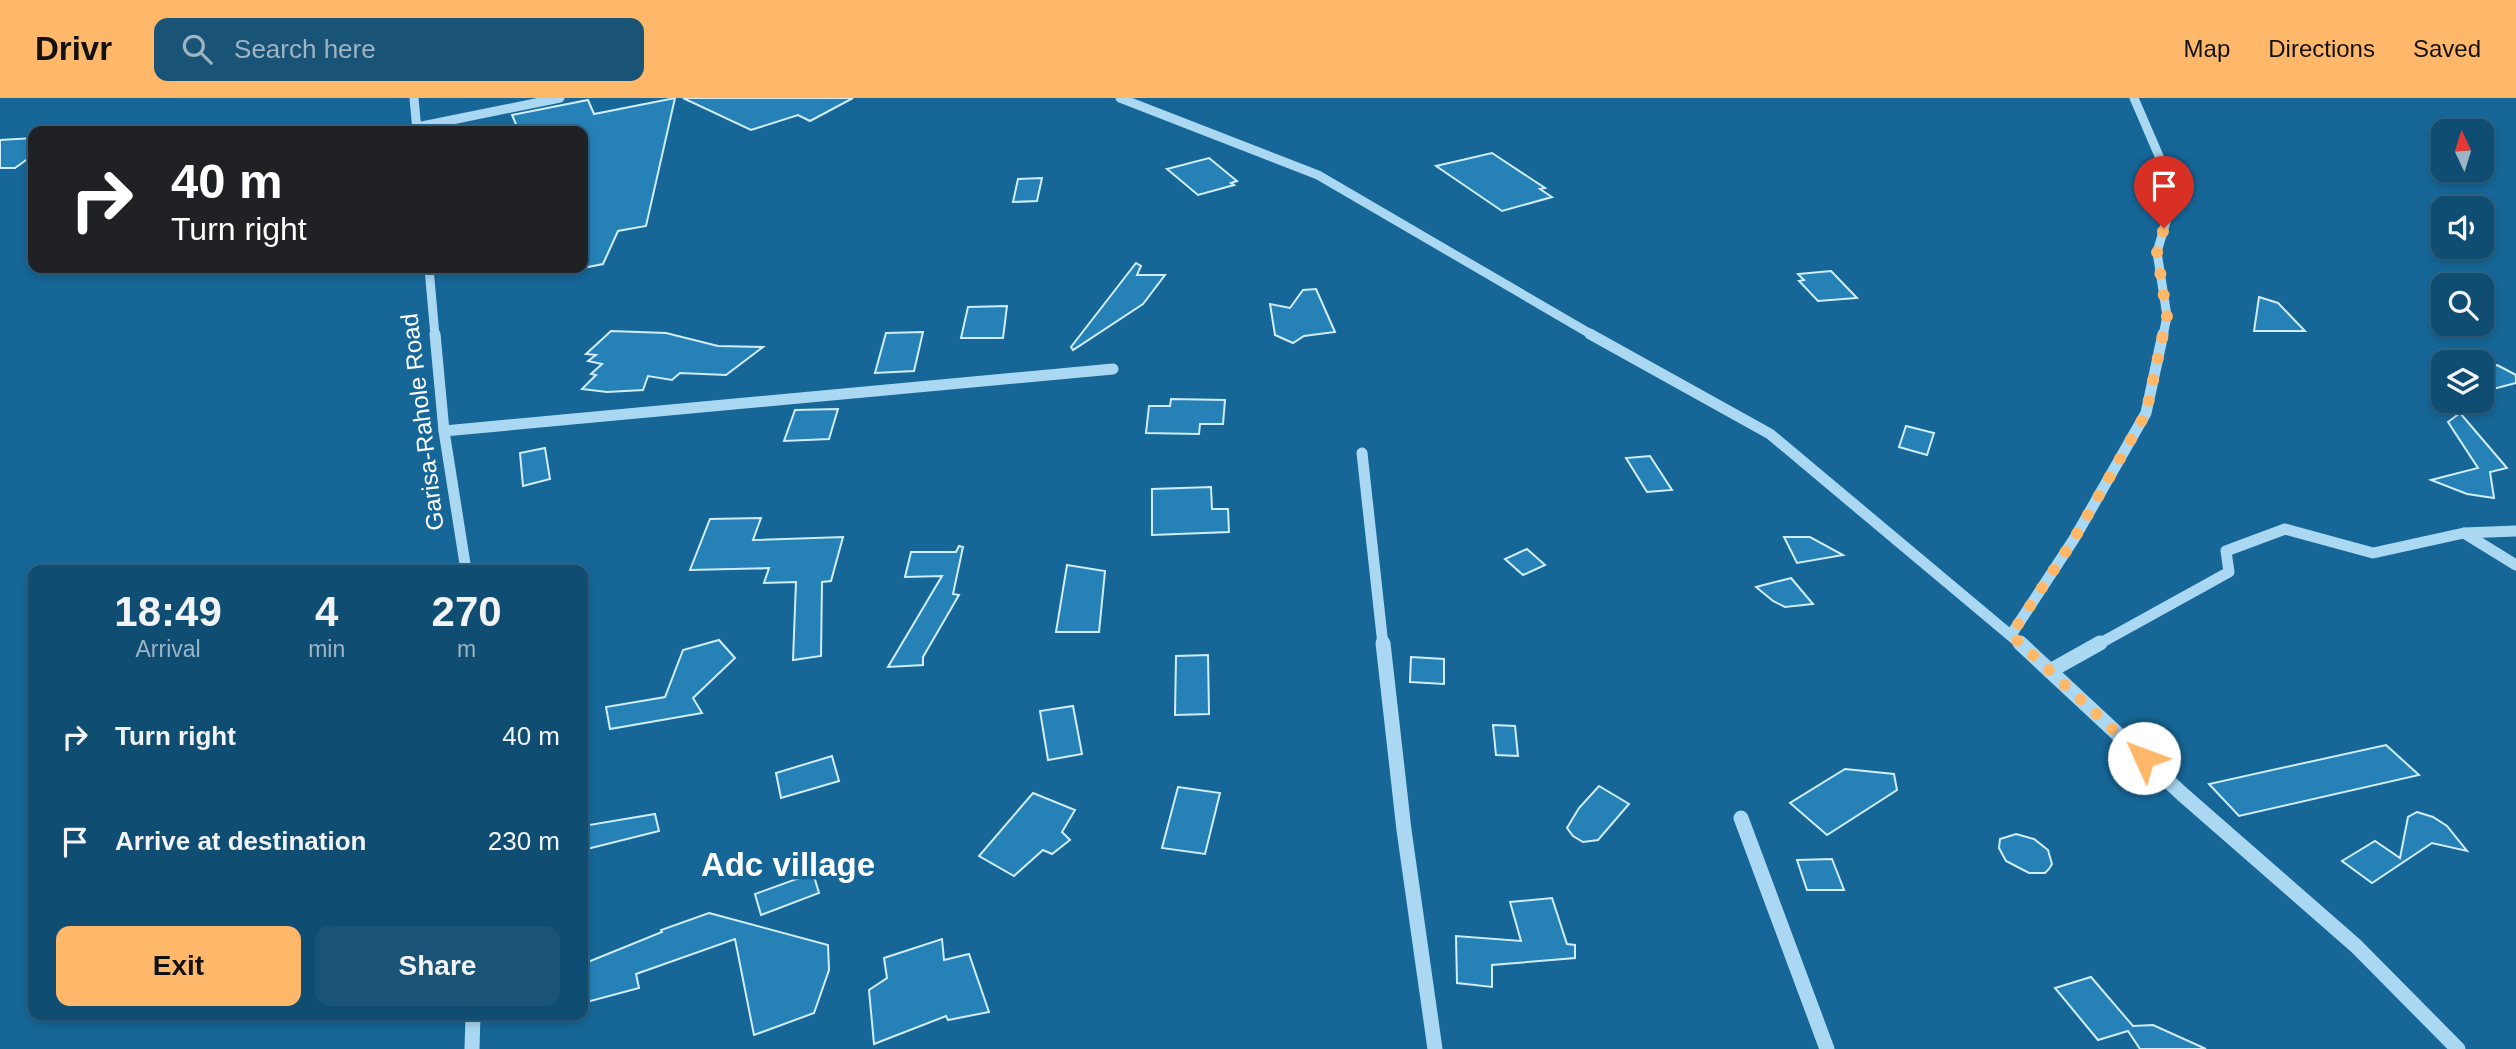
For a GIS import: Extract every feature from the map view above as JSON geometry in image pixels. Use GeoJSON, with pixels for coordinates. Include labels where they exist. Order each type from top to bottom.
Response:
{"type":"FeatureCollection","features":[{"type":"Feature","properties":{"kind":"street"},"geometry":{"type":"LineString","coordinates":[[414,98],[417,126]]}},
{"type":"Feature","properties":{"kind":"street"},"geometry":{"type":"LineString","coordinates":[[431,126],[560,98]]}},
{"type":"Feature","properties":{"kind":"street"},"geometry":{"type":"LineString","coordinates":[[1120,98],[1318,175],[1573,324],[1770,434],[2011,635],[2181,793],[2356,946],[2458,1049]]}},
{"type":"Feature","properties":{"kind":"street"},"geometry":{"type":"LineString","coordinates":[[2011,635],[2074,539],[2146,413],[2167,316],[2157,252],[2171,205],[2159,156],[2134,98]]}},
{"type":"Feature","properties":{"kind":"street","name":"Garisa-Rahole Road"},"geometry":{"type":"LineString","coordinates":[[429,273],[444,432],[465,565]]}},
{"type":"Feature","properties":{"kind":"street"},"geometry":{"type":"LineString","coordinates":[[444,432],[527,422],[1113,369]]}},
{"type":"Feature","properties":{"kind":"street"},"geometry":{"type":"LineString","coordinates":[[1362,453],[1404,830],[1435,1049]]}},
{"type":"Feature","properties":{"kind":"street"},"geometry":{"type":"LineString","coordinates":[[2050,671],[2229,572],[2226,551],[2285,529],[2373,553],[2464,534],[2516,531]]}},
{"type":"Feature","properties":{"kind":"street"},"geometry":{"type":"LineString","coordinates":[[2464,534],[2516,565]]}},
{"type":"Feature","properties":{"kind":"street"},"geometry":{"type":"LineString","coordinates":[[1741,818],[1827,1049]]}},
{"type":"Feature","properties":{"kind":"street"},"geometry":{"type":"LineString","coordinates":[[472,1020],[472,1049]]}},
{"type":"Feature","properties":{"kind":"building"},"geometry":{"type":"Polygon","coordinates":[[[675,98],[646,226],[618,231],[603,264],[588,267],[588,126],[517,126],[512,115],[588,100],[594,114],[675,98]]]}},
{"type":"Feature","properties":{"kind":"building"},"geometry":{"type":"Polygon","coordinates":[[[683,98],[853,98],[810,121],[798,115],[751,130],[683,98]]]}},
{"type":"Feature","properties":{"kind":"building"},"geometry":{"type":"Polygon","coordinates":[[[28,138],[28,159],[15,168],[0,168],[0,140],[28,138]]]}},
{"type":"Feature","properties":{"kind":"building"},"geometry":{"type":"Polygon","coordinates":[[[1492,153],[1545,188],[1540,189],[1552,197],[1502,211],[1436,166],[1492,153]]]}},
{"type":"Feature","properties":{"kind":"building"},"geometry":{"type":"Polygon","coordinates":[[[1209,158],[1237,181],[1231,183],[1234,185],[1198,195],[1167,169],[1209,158]]]}},
{"type":"Feature","properties":{"kind":"building"},"geometry":{"type":"Polygon","coordinates":[[[1042,178],[1037,201],[1013,202],[1018,179],[1042,178]]]}},
{"type":"Feature","properties":{"kind":"building"},"geometry":{"type":"Polygon","coordinates":[[[1136,263],[1141,266],[1137,275],[1165,275],[1143,304],[1073,350],[1071,347],[1136,263]]]}},
{"type":"Feature","properties":{"kind":"building"},"geometry":{"type":"Polygon","coordinates":[[[1831,271],[1857,298],[1818,301],[1799,281],[1804,280],[1798,274],[1831,271]]]}},
{"type":"Feature","properties":{"kind":"building"},"geometry":{"type":"Polygon","coordinates":[[[1316,289],[1335,332],[1304,336],[1293,343],[1275,335],[1270,304],[1290,308],[1303,290],[1316,289]]]}},
{"type":"Feature","properties":{"kind":"building"},"geometry":{"type":"Polygon","coordinates":[[[2259,297],[2278,303],[2305,331],[2254,331],[2259,297]]]}},
{"type":"Feature","properties":{"kind":"building"},"geometry":{"type":"Polygon","coordinates":[[[1007,306],[1003,338],[961,338],[968,307],[1007,306]]]}},
{"type":"Feature","properties":{"kind":"building"},"geometry":{"type":"Polygon","coordinates":[[[611,331],[666,333],[718,346],[763,347],[726,375],[680,373],[672,380],[648,376],[643,390],[607,392],[582,389],[596,375],[591,374],[602,364],[588,361],[596,355],[586,354],[611,331]]]}},
{"type":"Feature","properties":{"kind":"building"},"geometry":{"type":"Polygon","coordinates":[[[923,332],[914,371],[875,373],[886,333],[923,332]]]}},
{"type":"Feature","properties":{"kind":"building"},"geometry":{"type":"Polygon","coordinates":[[[2494,366],[2516,375],[2516,383],[2494,389],[2494,366]]]}},
{"type":"Feature","properties":{"kind":"building"},"geometry":{"type":"Polygon","coordinates":[[[1171,399],[1225,400],[1223,424],[1200,424],[1199,434],[1146,433],[1149,406],[1170,406],[1171,399]]]}},
{"type":"Feature","properties":{"kind":"building"},"geometry":{"type":"Polygon","coordinates":[[[838,409],[829,439],[784,441],[795,410],[838,409]]]}},
{"type":"Feature","properties":{"kind":"building"},"geometry":{"type":"Polygon","coordinates":[[[2460,413],[2507,468],[2490,472],[2494,498],[2467,494],[2431,480],[2478,468],[2448,422],[2460,413]]]}},
{"type":"Feature","properties":{"kind":"building"},"geometry":{"type":"Polygon","coordinates":[[[1906,426],[1934,433],[1927,455],[1899,447],[1906,426]]]}},
{"type":"Feature","properties":{"kind":"building"},"geometry":{"type":"Polygon","coordinates":[[[545,448],[550,479],[523,486],[520,453],[545,448]]]}},
{"type":"Feature","properties":{"kind":"building"},"geometry":{"type":"Polygon","coordinates":[[[1650,456],[1672,490],[1647,492],[1626,458],[1650,456]]]}},
{"type":"Feature","properties":{"kind":"building"},"geometry":{"type":"Polygon","coordinates":[[[1211,487],[1212,509],[1228,509],[1229,532],[1152,535],[1152,489],[1211,487]]]}},
{"type":"Feature","properties":{"kind":"building"},"geometry":{"type":"Polygon","coordinates":[[[761,518],[753,540],[843,537],[831,581],[822,582],[821,656],[793,660],[796,582],[764,583],[769,568],[690,570],[710,519],[761,518]]]}},
{"type":"Feature","properties":{"kind":"building"},"geometry":{"type":"Polygon","coordinates":[[[1784,537],[1810,537],[1843,555],[1797,563],[1784,537]]]}},
{"type":"Feature","properties":{"kind":"building"},"geometry":{"type":"Polygon","coordinates":[[[959,546],[963,547],[953,594],[959,595],[923,657],[923,665],[888,667],[942,576],[905,577],[911,552],[956,552],[959,546]]]}},
{"type":"Feature","properties":{"kind":"building"},"geometry":{"type":"Polygon","coordinates":[[[1527,549],[1545,565],[1523,575],[1505,559],[1527,549]]]}},
{"type":"Feature","properties":{"kind":"building"},"geometry":{"type":"Polygon","coordinates":[[[1067,565],[1105,571],[1099,632],[1056,632],[1067,565]]]}},
{"type":"Feature","properties":{"kind":"building"},"geometry":{"type":"Polygon","coordinates":[[[1791,578],[1813,604],[1785,607],[1756,587],[1791,578]]]}},
{"type":"Feature","properties":{"kind":"building"},"geometry":{"type":"Polygon","coordinates":[[[719,640],[735,658],[693,698],[702,713],[610,729],[606,707],[665,697],[683,650],[719,640]]]}},
{"type":"Feature","properties":{"kind":"building"},"geometry":{"type":"Polygon","coordinates":[[[1208,655],[1209,714],[1175,715],[1176,656],[1208,655]]]}},
{"type":"Feature","properties":{"kind":"building"},"geometry":{"type":"Polygon","coordinates":[[[1411,657],[1444,659],[1444,684],[1410,682],[1411,657]]]}},
{"type":"Feature","properties":{"kind":"building"},"geometry":{"type":"Polygon","coordinates":[[[1073,706],[1082,754],[1048,760],[1040,711],[1073,706]]]}},
{"type":"Feature","properties":{"kind":"building"},"geometry":{"type":"Polygon","coordinates":[[[1493,725],[1515,726],[1518,756],[1496,755],[1493,725]]]}},
{"type":"Feature","properties":{"kind":"building"},"geometry":{"type":"Polygon","coordinates":[[[2386,745],[2419,775],[2239,816],[2209,784],[2386,745]]]}},
{"type":"Feature","properties":{"kind":"building"},"geometry":{"type":"Polygon","coordinates":[[[832,756],[839,781],[781,798],[776,773],[832,756]]]}},
{"type":"Feature","properties":{"kind":"building"},"geometry":{"type":"Polygon","coordinates":[[[1845,769],[1894,774],[1897,790],[1827,835],[1790,803],[1845,769]]]}},
{"type":"Feature","properties":{"kind":"building"},"geometry":{"type":"Polygon","coordinates":[[[1599,786],[1629,804],[1598,840],[1583,842],[1567,828],[1579,808],[1599,786]]]}},
{"type":"Feature","properties":{"kind":"building"},"geometry":{"type":"Polygon","coordinates":[[[1178,787],[1220,793],[1205,854],[1162,848],[1178,787]]]}},
{"type":"Feature","properties":{"kind":"building"},"geometry":{"type":"Polygon","coordinates":[[[1033,793],[1075,810],[1062,832],[1070,840],[1052,854],[1043,850],[1014,876],[979,856],[1033,793]]]}},
{"type":"Feature","properties":{"kind":"building"},"geometry":{"type":"Polygon","coordinates":[[[2417,812],[2433,817],[2447,826],[2467,851],[2432,843],[2372,883],[2342,861],[2375,841],[2400,858],[2408,817],[2417,812]]]}},
{"type":"Feature","properties":{"kind":"building"},"geometry":{"type":"Polygon","coordinates":[[[655,814],[659,831],[588,849],[588,825],[655,814]]]}},
{"type":"Feature","properties":{"kind":"building"},"geometry":{"type":"Polygon","coordinates":[[[2016,834],[2034,839],[2048,850],[2052,864],[2045,873],[2029,873],[2006,861],[1999,848],[2000,839],[2016,834]]]}},
{"type":"Feature","properties":{"kind":"building"},"geometry":{"type":"Polygon","coordinates":[[[1832,859],[1844,890],[1807,890],[1797,860],[1832,859]]]}},
{"type":"Feature","properties":{"kind":"building"},"geometry":{"type":"Polygon","coordinates":[[[813,873],[819,893],[761,915],[755,894],[813,873]]]}},
{"type":"Feature","properties":{"kind":"building"},"geometry":{"type":"Polygon","coordinates":[[[1552,898],[1567,944],[1575,945],[1575,958],[1492,965],[1492,987],[1457,983],[1456,936],[1521,941],[1510,902],[1552,898]]]}},
{"type":"Feature","properties":{"kind":"building"},"geometry":{"type":"Polygon","coordinates":[[[709,913],[828,945],[829,970],[814,1013],[754,1035],[735,939],[636,974],[639,988],[588,1002],[588,962],[662,932],[661,930],[709,913]]]}},
{"type":"Feature","properties":{"kind":"building"},"geometry":{"type":"Polygon","coordinates":[[[942,939],[944,960],[969,954],[989,1012],[948,1020],[946,1016],[874,1044],[869,990],[887,978],[884,958],[942,939]]]}},
{"type":"Feature","properties":{"kind":"building"},"geometry":{"type":"Polygon","coordinates":[[[2091,977],[2133,1026],[2153,1025],[2206,1049],[2140,1049],[2128,1031],[2098,1040],[2055,988],[2091,977]]]}},
{"type":"Feature","properties":{"kind":"district","name":"Adc village"},"geometry":{"type":"Point","coordinates":[788,864]}},
{"type":"Feature","properties":{"kind":"route"},"geometry":{"type":"LineString","coordinates":[[2144,758],[2011,635],[2074,539],[2146,413],[2167,316],[2157,252],[2164,228]]}}]}
